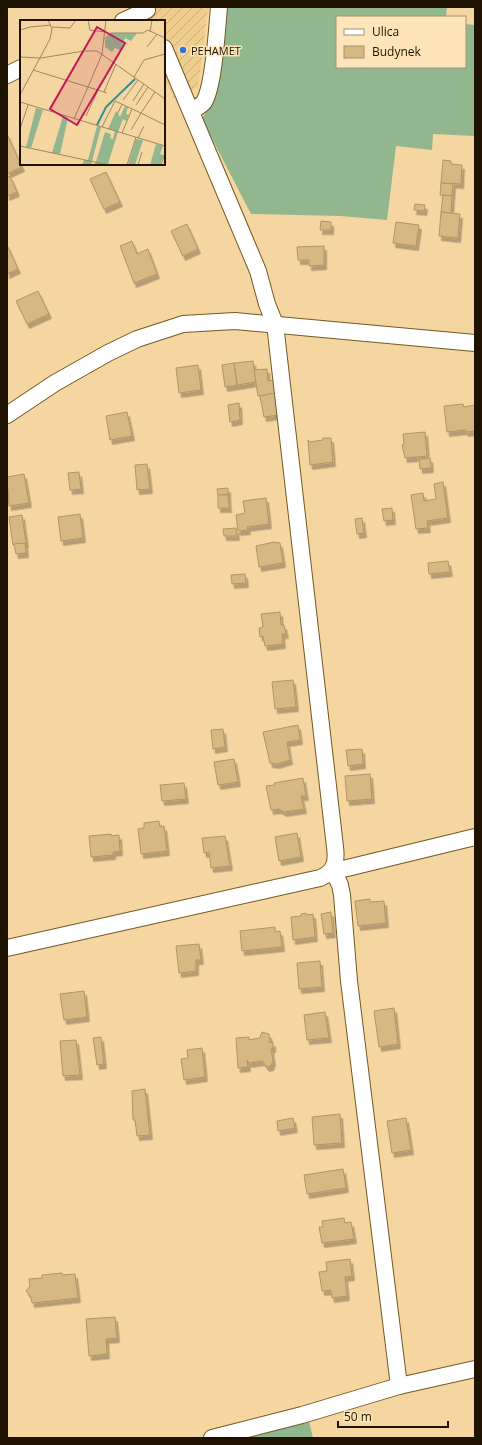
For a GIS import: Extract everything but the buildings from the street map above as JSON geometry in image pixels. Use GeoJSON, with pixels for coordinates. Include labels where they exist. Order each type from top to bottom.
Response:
{"type":"FeatureCollection","features":[{"type":"Feature","properties":{"kind":"street"},"geometry":{"type":"LineString","coordinates":[[191,111],[201,105],[206,96],[213,65],[218,7]]}},
{"type":"Feature","properties":{"kind":"street"},"geometry":{"type":"LineString","coordinates":[[126,20],[148,13]]}},
{"type":"Feature","properties":{"kind":"street"},"geometry":{"type":"LineString","coordinates":[[165,50],[258,271],[267,304],[275,324],[335,847],[336,864],[333,870]]}},
{"type":"Feature","properties":{"kind":"street"},"geometry":{"type":"LineString","coordinates":[[7,75],[20,68]]}},
{"type":"Feature","properties":{"kind":"street"},"geometry":{"type":"LineString","coordinates":[[7,415],[55,383],[108,353],[137,339],[161,330],[203,322],[235,321],[275,324],[475,343]]}},
{"type":"Feature","properties":{"kind":"street"},"geometry":{"type":"LineString","coordinates":[[7,948],[320,878],[333,870],[339,870],[475,837]]}},
{"type":"Feature","properties":{"kind":"street"},"geometry":{"type":"LineString","coordinates":[[333,870],[340,885],[342,895],[349,981],[399,1386]]}},
{"type":"Feature","properties":{"kind":"street"},"geometry":{"type":"LineString","coordinates":[[212,1438],[302,1415],[399,1386],[475,1369]]}},
{"type":"Feature","properties":{"kind":"shaded area","name":"PEHAMET"},"geometry":{"type":"Polygon","coordinates":[[[131,7],[208,7],[198,88],[174,99],[165,80],[165,20],[137,20],[131,7]]]}},
{"type":"Feature","properties":{"kind":"green space"},"geometry":{"type":"Polygon","coordinates":[[[225,7],[447,7],[446,16],[336,16],[336,68],[466,68],[466,24],[475,25],[475,136],[433,134],[432,150],[396,146],[387,220],[340,216],[251,214],[202,119],[212,102],[225,7]]]}},
{"type":"Feature","properties":{"kind":"green space"},"geometry":{"type":"Polygon","coordinates":[[[308,1417],[313,1438],[232,1438],[308,1417]]]}},
{"type":"Feature","properties":{"kind":"place","name":"PEHAMET"},"geometry":{"type":"Point","coordinates":[183,50]}}]}
